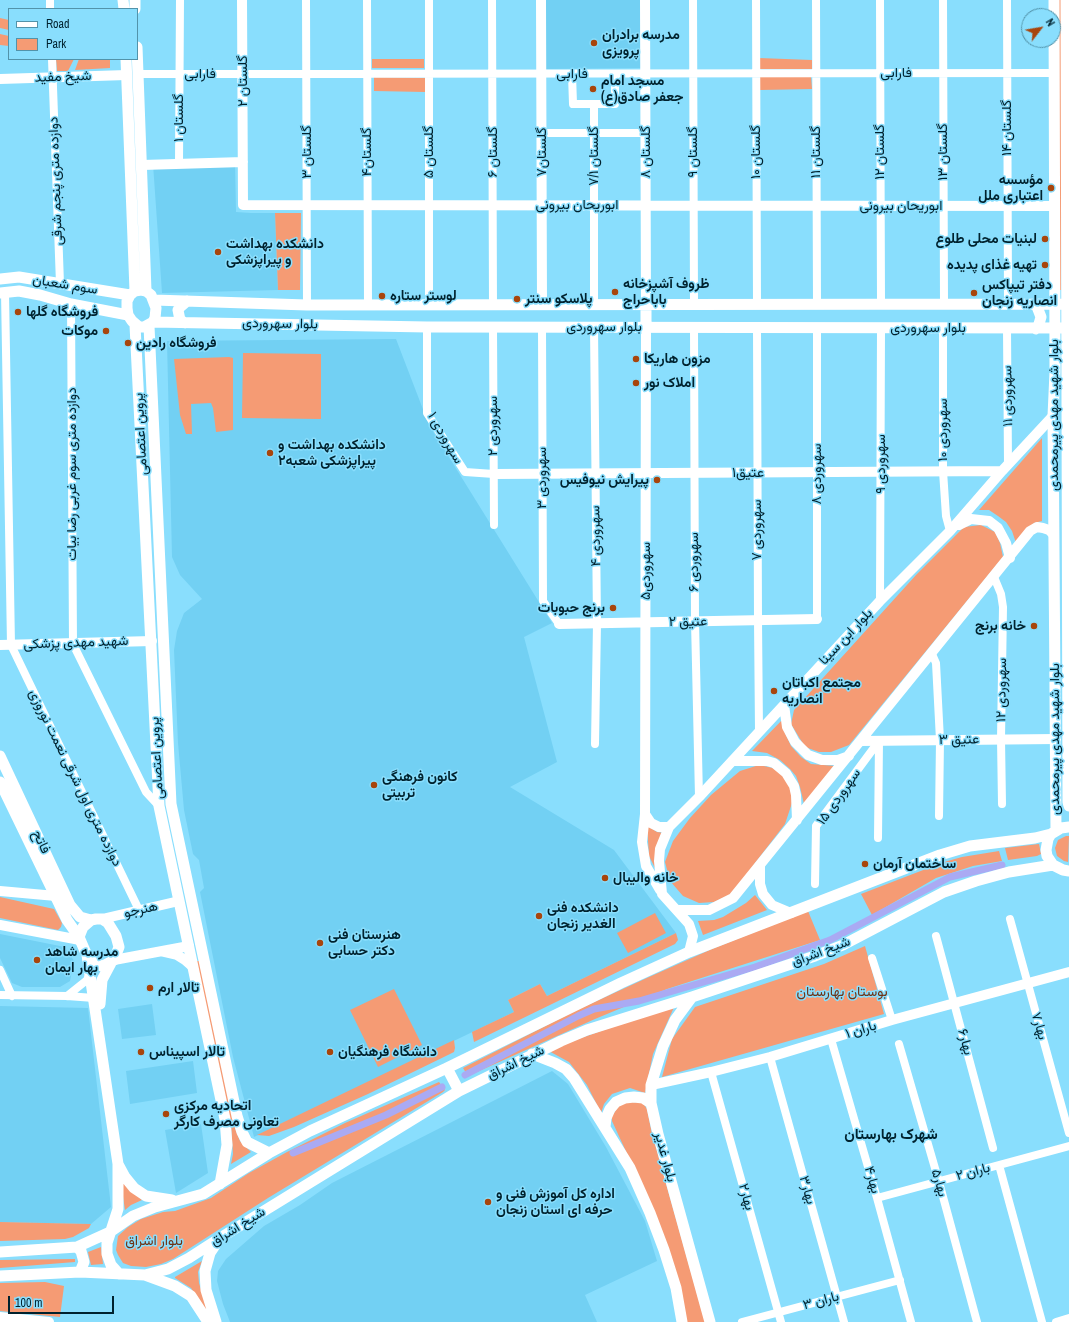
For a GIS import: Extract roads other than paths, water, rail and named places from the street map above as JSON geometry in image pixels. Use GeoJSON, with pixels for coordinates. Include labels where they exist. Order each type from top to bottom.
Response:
{"type":"FeatureCollection","features":[{"type":"Feature","properties":{"kind":"main road","name":"بلوار شهید مهدی پیرمحمدی"},"geometry":{"type":"LineString","coordinates":[[1053,865],[1047,856],[1046,850],[1048,839],[1054,832],[1056,739],[1053,534],[1054,0]]}},
{"type":"Feature","properties":{"kind":"main road","name":"بلوار شهید مهدی پیرمحمدی"},"geometry":{"type":"LineString","coordinates":[[1066,0],[1068,84],[1069,806]]}},
{"type":"Feature","properties":{"kind":"main road"},"geometry":{"type":"LineString","coordinates":[[126,60],[132,293],[127,301],[127,308],[128,315],[135,325],[144,327],[151,324],[156,313],[154,300],[151,295],[146,291],[141,290],[132,293]]}},
{"type":"Feature","properties":{"kind":"main road"},"geometry":{"type":"LineString","coordinates":[[137,60],[146,291]]}},
{"type":"Feature","properties":{"kind":"main road","name":"سوم شعبان"},"geometry":{"type":"LineString","coordinates":[[0,279],[19,277],[109,292],[132,293]]}},
{"type":"Feature","properties":{"kind":"main road","name":"سوم شعبان"},"geometry":{"type":"LineString","coordinates":[[3,292],[19,291],[40,295],[71,304],[128,315]]}},
{"type":"Feature","properties":{"kind":"main road"},"geometry":{"type":"LineString","coordinates":[[108,311],[115,305],[116,301],[109,292]]}},
{"type":"Feature","properties":{"kind":"main road","name":"بلوار سهروردی"},"geometry":{"type":"LineString","coordinates":[[154,300],[307,305],[1068,304]]}},
{"type":"Feature","properties":{"kind":"main road"},"geometry":{"type":"LineString","coordinates":[[185,323],[180,320],[178,310],[187,301]]}},
{"type":"Feature","properties":{"kind":"main road"},"geometry":{"type":"LineString","coordinates":[[646,304],[646,328]]}},
{"type":"Feature","properties":{"kind":"main road"},"geometry":{"type":"LineString","coordinates":[[1036,304],[1041,317],[1036,329]]}},
{"type":"Feature","properties":{"kind":"main road","name":"بلوار سهروردی"},"geometry":{"type":"LineString","coordinates":[[151,324],[185,323],[427,327],[646,328],[1068,328]]}},
{"type":"Feature","properties":{"kind":"main road","name":"پروین اعتصامی"},"geometry":{"type":"LineString","coordinates":[[151,324],[171,804],[237,1116],[242,1132],[248,1142],[269,1153]]}},
{"type":"Feature","properties":{"kind":"main road","name":"پروین اعتصامی"},"geometry":{"type":"LineString","coordinates":[[135,325],[152,641],[159,806],[226,1118],[227,1145],[220,1184]]}},
{"type":"Feature","properties":{"kind":"main road"},"geometry":{"type":"LineString","coordinates":[[1054,396],[1068,398]]}},
{"type":"Feature","properties":{"kind":"main road","name":"فاتح"},"geometry":{"type":"LineString","coordinates":[[0,756],[60,894],[67,920],[80,939]]}},
{"type":"Feature","properties":{"kind":"main road","name":"فاتح"},"geometry":{"type":"LineString","coordinates":[[0,782],[60,894],[80,917],[91,920]]}},
{"type":"Feature","properties":{"kind":"main road","name":"شیخ اشراق"},"geometry":{"type":"LineString","coordinates":[[0,1252],[77,1247],[110,1232],[133,1216],[155,1207],[203,1194],[269,1153],[310,1131],[447,1068],[621,983],[689,952],[940,855],[970,846],[1035,838],[1054,832],[1061,828],[1069,827]]}},
{"type":"Feature","properties":{"kind":"main road"},"geometry":{"type":"LineString","coordinates":[[1053,865],[1069,871]]}},
{"type":"Feature","properties":{"kind":"main road","name":"شیخ اشراق"},"geometry":{"type":"LineString","coordinates":[[0,1276],[80,1272],[144,1275],[168,1269],[189,1258],[459,1091],[532,1054],[587,1030],[692,997],[815,956],[843,945],[944,892],[1009,872],[1053,865]]}},
{"type":"Feature","properties":{"kind":"main road"},"geometry":{"type":"LineString","coordinates":[[179,901],[190,899]]}},
{"type":"Feature","properties":{"kind":"main road"},"geometry":{"type":"LineString","coordinates":[[98,1025],[102,980],[116,956],[118,947],[116,936],[108,923],[102,919],[91,920],[83,926],[80,939],[87,955],[90,960],[98,965],[103,966],[112,962]]}},
{"type":"Feature","properties":{"kind":"main road"},"geometry":{"type":"LineString","coordinates":[[188,946],[200,943]]}},
{"type":"Feature","properties":{"kind":"main road"},"geometry":{"type":"LineString","coordinates":[[87,955],[118,1164],[118,1209],[107,1243],[107,1254],[111,1265],[119,1274]]}},
{"type":"Feature","properties":{"kind":"main road","name":"بلوار غدیر"},"geometry":{"type":"LineString","coordinates":[[692,997],[675,1020],[663,1046],[652,1085],[651,1103],[658,1134],[710,1322]]}},
{"type":"Feature","properties":{"kind":"main road"},"geometry":{"type":"LineString","coordinates":[[532,1054],[566,1069],[574,1078],[630,1168],[650,1213],[676,1288],[682,1322]]}},
{"type":"Feature","properties":{"kind":"main road"},"geometry":{"type":"LineString","coordinates":[[447,1068],[459,1091]]}},
{"type":"Feature","properties":{"kind":"main road"},"geometry":{"type":"LineString","coordinates":[[605,1127],[606,1118],[610,1109],[616,1102],[634,1096],[643,1098],[651,1103]]}},
{"type":"Feature","properties":{"kind":"main road"},"geometry":{"type":"LineString","coordinates":[[118,1164],[125,1177],[134,1188],[146,1196],[175,1201]]}},
{"type":"Feature","properties":{"kind":"main road"},"geometry":{"type":"LineString","coordinates":[[216,1322],[206,1290],[205,1271],[210,1253],[220,1238]]}},
{"type":"Feature","properties":{"kind":"main road"},"geometry":{"type":"LineString","coordinates":[[77,1247],[81,1251],[84,1262],[80,1272]]}},
{"type":"Feature","properties":{"kind":"main road"},"geometry":{"type":"LineString","coordinates":[[144,1275],[175,1286],[191,1296],[208,1322]]}},
{"type":"Feature","properties":{"kind":"street","name":"گلستان ۱"},"geometry":{"type":"LineString","coordinates":[[179,164],[180,0]]}},
{"type":"Feature","properties":{"kind":"street","name":"گلستان ۲"},"geometry":{"type":"LineString","coordinates":[[242,0],[243,162]]}},
{"type":"Feature","properties":{"kind":"street","name":"گلستان ۳"},"geometry":{"type":"LineString","coordinates":[[306,0],[307,305]]}},
{"type":"Feature","properties":{"kind":"street","name":"گلستان۴"},"geometry":{"type":"LineString","coordinates":[[367,0],[368,305]]}},
{"type":"Feature","properties":{"kind":"street","name":"گلستان ۵"},"geometry":{"type":"LineString","coordinates":[[429,0],[429,305]]}},
{"type":"Feature","properties":{"kind":"street","name":"گلستان ۶"},"geometry":{"type":"LineString","coordinates":[[492,0],[493,304]]}},
{"type":"Feature","properties":{"kind":"street","name":"گلستان۷"},"geometry":{"type":"LineString","coordinates":[[541,0],[542,304]]}},
{"type":"Feature","properties":{"kind":"street","name":"گلستان ۸"},"geometry":{"type":"LineString","coordinates":[[645,0],[646,304]]}},
{"type":"Feature","properties":{"kind":"street","name":"گلستان ۹"},"geometry":{"type":"LineString","coordinates":[[693,0],[694,304]]}},
{"type":"Feature","properties":{"kind":"street","name":"گلستان ۱۰"},"geometry":{"type":"LineString","coordinates":[[756,0],[757,304]]}},
{"type":"Feature","properties":{"kind":"street","name":"گلستان ۱۱"},"geometry":{"type":"LineString","coordinates":[[816,0],[817,304]]}},
{"type":"Feature","properties":{"kind":"street","name":"گلستان ۱۲"},"geometry":{"type":"LineString","coordinates":[[880,0],[881,304]]}},
{"type":"Feature","properties":{"kind":"street","name":"گلستان ۱۳"},"geometry":{"type":"LineString","coordinates":[[943,0],[944,304]]}},
{"type":"Feature","properties":{"kind":"street","name":"گلستان ۱۴"},"geometry":{"type":"LineString","coordinates":[[1007,0],[1008,304]]}},
{"type":"Feature","properties":{"kind":"street","name":"دوازده متری پنجم شرقی"},"geometry":{"type":"LineString","coordinates":[[52,60],[60,284]]}},
{"type":"Feature","properties":{"kind":"street","name":"فارابی"},"geometry":{"type":"LineString","coordinates":[[138,74],[1054,73]]}},
{"type":"Feature","properties":{"kind":"street"},"geometry":{"type":"LineString","coordinates":[[572,74],[573,104],[615,104],[615,74]]}},
{"type":"Feature","properties":{"kind":"street","name":"شیخ مفید"},"geometry":{"type":"LineString","coordinates":[[0,79],[127,75]]}},
{"type":"Feature","properties":{"kind":"street","name":"گلستان ۷/۱"},"geometry":{"type":"LineString","coordinates":[[594,104],[594,304]]}},
{"type":"Feature","properties":{"kind":"street"},"geometry":{"type":"LineString","coordinates":[[542,133],[646,133]]}},
{"type":"Feature","properties":{"kind":"street","name":"ابوریحان بیرونی"},"geometry":{"type":"LineString","coordinates":[[243,162],[243,205],[1054,206]]}},
{"type":"Feature","properties":{"kind":"street"},"geometry":{"type":"LineString","coordinates":[[142,165],[243,162]]}},
{"type":"Feature","properties":{"kind":"street"},"geometry":{"type":"LineString","coordinates":[[3,292],[11,645]]}},
{"type":"Feature","properties":{"kind":"street","name":"دوازده متری سوم غربی رضا بیات"},"geometry":{"type":"LineString","coordinates":[[71,304],[73,644]]}},
{"type":"Feature","properties":{"kind":"street","name":"سهروردی ۱"},"geometry":{"type":"LineString","coordinates":[[427,327],[427,413],[465,472],[494,474]]}},
{"type":"Feature","properties":{"kind":"street","name":"سهروردی ۲"},"geometry":{"type":"LineString","coordinates":[[493,327],[494,525]]}},
{"type":"Feature","properties":{"kind":"street","name":"سهروردی ۳"},"geometry":{"type":"LineString","coordinates":[[542,327],[543,601],[559,624]]}},
{"type":"Feature","properties":{"kind":"street","name":"سهروردی ۴"},"geometry":{"type":"LineString","coordinates":[[594,327],[597,623],[595,744]]}},
{"type":"Feature","properties":{"kind":"street","name":"سهروردی۵"},"geometry":{"type":"LineString","coordinates":[[646,328],[645,814],[642,842],[646,866],[662,894]]}},
{"type":"Feature","properties":{"kind":"street","name":"سهروردی ۶"},"geometry":{"type":"LineString","coordinates":[[694,328],[695,622],[699,797]]}},
{"type":"Feature","properties":{"kind":"street","name":"سهروردی ۷"},"geometry":{"type":"LineString","coordinates":[[757,328],[759,732]]}},
{"type":"Feature","properties":{"kind":"street","name":"سهروردی ۸"},"geometry":{"type":"LineString","coordinates":[[817,328],[817,619]]}},
{"type":"Feature","properties":{"kind":"street","name":"سهروردی ۹"},"geometry":{"type":"LineString","coordinates":[[880,600],[881,328]]}},
{"type":"Feature","properties":{"kind":"street","name":"سهروردی ۱۰"},"geometry":{"type":"LineString","coordinates":[[943,328],[943,471],[946,516],[950,531]]}},
{"type":"Feature","properties":{"kind":"street","name":"سهروردی ١١"},"geometry":{"type":"LineString","coordinates":[[1005,467],[1007,329]]}},
{"type":"Feature","properties":{"kind":"street","name":"بلوار ابن سینا"},"geometry":{"type":"LineString","coordinates":[[662,894],[660,849],[669,827],[699,797],[880,600],[950,531],[1005,467],[1053,416]]}},
{"type":"Feature","properties":{"kind":"street","name":"عتیق۱"},"geometry":{"type":"LineString","coordinates":[[494,474],[881,472],[943,471],[1005,467]]}},
{"type":"Feature","properties":{"kind":"street"},"geometry":{"type":"LineString","coordinates":[[950,531],[971,518],[990,521],[998,528],[1006,543],[1010,558]]}},
{"type":"Feature","properties":{"kind":"street"},"geometry":{"type":"LineString","coordinates":[[677,910],[710,910],[734,898],[1010,558],[1030,531],[1036,527],[1049,530],[1053,534]]}},
{"type":"Feature","properties":{"kind":"street","name":"سهروردی ۱۲"},"geometry":{"type":"LineString","coordinates":[[994,577],[1001,594],[1003,607],[1001,740],[1002,804]]}},
{"type":"Feature","properties":{"kind":"street","name":"عتیق ۲"},"geometry":{"type":"LineString","coordinates":[[559,624],[817,619]]}},
{"type":"Feature","properties":{"kind":"street","name":"شهید مهدی پزشکی"},"geometry":{"type":"LineString","coordinates":[[0,645],[152,641]]}},
{"type":"Feature","properties":{"kind":"street"},"geometry":{"type":"LineString","coordinates":[[73,644],[146,792],[159,806]]}},
{"type":"Feature","properties":{"kind":"street","name":"دوازده متری اول شرقی نعمت نوروزی"},"geometry":{"type":"LineString","coordinates":[[11,645],[139,910]]}},
{"type":"Feature","properties":{"kind":"street"},"geometry":{"type":"LineString","coordinates":[[932,654],[936,663],[940,740],[939,816]]}},
{"type":"Feature","properties":{"kind":"street"},"geometry":{"type":"LineString","coordinates":[[784,705],[787,727],[795,742],[808,755],[822,760],[838,760],[849,756]]}},
{"type":"Feature","properties":{"kind":"street","name":"عتیق ۳"},"geometry":{"type":"LineString","coordinates":[[861,741],[1056,739]]}},
{"type":"Feature","properties":{"kind":"street"},"geometry":{"type":"LineString","coordinates":[[878,838],[879,741]]}},
{"type":"Feature","properties":{"kind":"street","name":"سهروردی ۱۵"},"geometry":{"type":"LineString","coordinates":[[815,884],[816,826],[879,741]]}},
{"type":"Feature","properties":{"kind":"street"},"geometry":{"type":"LineString","coordinates":[[732,761],[767,761],[774,763],[786,773],[794,786],[796,795],[797,820]]}},
{"type":"Feature","properties":{"kind":"street"},"geometry":{"type":"LineString","coordinates":[[645,814],[650,822],[659,827],[669,827]]}},
{"type":"Feature","properties":{"kind":"street"},"geometry":{"type":"LineString","coordinates":[[760,865],[760,884],[763,894],[772,905],[791,913]]}},
{"type":"Feature","properties":{"kind":"street"},"geometry":{"type":"LineString","coordinates":[[0,891],[60,894]]}},
{"type":"Feature","properties":{"kind":"street"},"geometry":{"type":"LineString","coordinates":[[662,894],[689,924],[693,936],[689,952]]}},
{"type":"Feature","properties":{"kind":"street","name":"هنرجو"},"geometry":{"type":"LineString","coordinates":[[102,919],[179,901]]}},
{"type":"Feature","properties":{"kind":"street","name":"بهار۷"},"geometry":{"type":"LineString","coordinates":[[1010,919],[1069,1133]]}},
{"type":"Feature","properties":{"kind":"street"},"geometry":{"type":"LineString","coordinates":[[0,925],[80,939]]}},
{"type":"Feature","properties":{"kind":"street","name":"بهار۶"},"geometry":{"type":"LineString","coordinates":[[936,936],[993,1148]]}},
{"type":"Feature","properties":{"kind":"street"},"geometry":{"type":"LineString","coordinates":[[112,962],[188,946]]}},
{"type":"Feature","properties":{"kind":"street"},"geometry":{"type":"LineString","coordinates":[[160,951],[186,960],[193,967]]}},
{"type":"Feature","properties":{"kind":"street"},"geometry":{"type":"LineString","coordinates":[[872,958],[892,1020]]}},
{"type":"Feature","properties":{"kind":"street"},"geometry":{"type":"LineString","coordinates":[[0,970],[12,996]]}},
{"type":"Feature","properties":{"kind":"street","name":"باران ۱"},"geometry":{"type":"LineString","coordinates":[[652,1085],[770,1057],[892,1020],[1069,972]]}},
{"type":"Feature","properties":{"kind":"street"},"geometry":{"type":"LineString","coordinates":[[67,996],[86,980],[90,973]]}},
{"type":"Feature","properties":{"kind":"street"},"geometry":{"type":"LineString","coordinates":[[0,995],[94,998]]}},
{"type":"Feature","properties":{"kind":"street","name":"بهار۴"},"geometry":{"type":"LineString","coordinates":[[831,1039],[878,1198],[911,1322]]}},
{"type":"Feature","properties":{"kind":"street","name":"بهار۵"},"geometry":{"type":"LineString","coordinates":[[899,1044],[939,1182],[977,1322]]}},
{"type":"Feature","properties":{"kind":"street","name":"بهار۳"},"geometry":{"type":"LineString","coordinates":[[770,1057],[844,1322]]}},
{"type":"Feature","properties":{"kind":"street","name":"بهار۲"},"geometry":{"type":"LineString","coordinates":[[711,1072],[781,1322]]}},
{"type":"Feature","properties":{"kind":"street","name":"باران ۲"},"geometry":{"type":"LineString","coordinates":[[878,1198],[1069,1146]]}},
{"type":"Feature","properties":{"kind":"street"},"geometry":{"type":"LineString","coordinates":[[999,1165],[1042,1322]]}},
{"type":"Feature","properties":{"kind":"street","name":"باران ۳"},"geometry":{"type":"LineString","coordinates":[[742,1322],[900,1280]]}},
{"type":"Feature","properties":{"kind":"street"},"geometry":{"type":"LineString","coordinates":[[0,1317],[49,1322]]}},
{"type":"Feature","properties":{"kind":"street"},"geometry":{"type":"LineString","coordinates":[[1056,1322],[1069,1318]]}},
{"type":"Feature","properties":{"kind":"waterway"},"geometry":{"type":"LineString","coordinates":[[465,1075],[594,1009],[639,1001],[755,967],[830,940],[950,877],[1002,865]]}},
{"type":"Feature","properties":{"kind":"waterway"},"geometry":{"type":"LineString","coordinates":[[293,1153],[386,1115],[442,1087]]}},
{"type":"Feature","properties":{"kind":"place","name":"مدرسه برادران پرویزی"},"geometry":{"type":"Point","coordinates":[594,43]}},
{"type":"Feature","properties":{"kind":"place","name":"مسجد امام جعفر صادق(ع)"},"geometry":{"type":"Point","coordinates":[593,89]}},
{"type":"Feature","properties":{"kind":"place","name":"مؤسسه اعتباری ملل"},"geometry":{"type":"Point","coordinates":[1051,188]}},
{"type":"Feature","properties":{"kind":"place","name":"لبنیات محلی طلوع"},"geometry":{"type":"Point","coordinates":[1045,239]}},
{"type":"Feature","properties":{"kind":"place","name":"دانشکده بهداشت و پیراپزشکی"},"geometry":{"type":"Point","coordinates":[218,252]}},
{"type":"Feature","properties":{"kind":"place","name":"تهیه غذای پدیده"},"geometry":{"type":"Point","coordinates":[1045,265]}},
{"type":"Feature","properties":{"kind":"place","name":"ظروف آشپزخانه باباحراج"},"geometry":{"type":"Point","coordinates":[615,292]}},
{"type":"Feature","properties":{"kind":"place","name":"دفتر تیپاکس انصاریه زنجان"},"geometry":{"type":"Point","coordinates":[974,293]}},
{"type":"Feature","properties":{"kind":"place","name":"لوستر ستاره"},"geometry":{"type":"Point","coordinates":[382,296]}},
{"type":"Feature","properties":{"kind":"place","name":"پلاسکو سنتر"},"geometry":{"type":"Point","coordinates":[517,299]}},
{"type":"Feature","properties":{"kind":"place","name":"فروشگاه گلها"},"geometry":{"type":"Point","coordinates":[18,312]}},
{"type":"Feature","properties":{"kind":"place","name":"موکات"},"geometry":{"type":"Point","coordinates":[106,331]}},
{"type":"Feature","properties":{"kind":"place","name":"فروشگاه رادین"},"geometry":{"type":"Point","coordinates":[128,343]}},
{"type":"Feature","properties":{"kind":"place","name":"مزون هاریکا"},"geometry":{"type":"Point","coordinates":[636,359]}},
{"type":"Feature","properties":{"kind":"place","name":"املاک نور"},"geometry":{"type":"Point","coordinates":[636,383]}},
{"type":"Feature","properties":{"kind":"place","name":"دانشکده بهداشت و پیراپزشکى شعبه۲"},"geometry":{"type":"Point","coordinates":[270,453]}},
{"type":"Feature","properties":{"kind":"place","name":"پیرایش نیوفیس"},"geometry":{"type":"Point","coordinates":[657,480]}},
{"type":"Feature","properties":{"kind":"place","name":"برنج حبوبات"},"geometry":{"type":"Point","coordinates":[613,608]}},
{"type":"Feature","properties":{"kind":"place","name":"خانه برنج"},"geometry":{"type":"Point","coordinates":[1034,626]}},
{"type":"Feature","properties":{"kind":"place","name":"مجتمع اکباتان انصاریه"},"geometry":{"type":"Point","coordinates":[774,691]}},
{"type":"Feature","properties":{"kind":"place","name":"کانون فرهنگی تربیتی"},"geometry":{"type":"Point","coordinates":[374,785]}},
{"type":"Feature","properties":{"kind":"place","name":"ساختمان آرمان"},"geometry":{"type":"Point","coordinates":[865,864]}},
{"type":"Feature","properties":{"kind":"place","name":"خانه والیبال"},"geometry":{"type":"Point","coordinates":[605,878]}},
{"type":"Feature","properties":{"kind":"place","name":"دانشکده فنی الغدیر زنجان"},"geometry":{"type":"Point","coordinates":[539,916]}},
{"type":"Feature","properties":{"kind":"place","name":"هنرستان فنی دکتر حسابی"},"geometry":{"type":"Point","coordinates":[320,943]}},
{"type":"Feature","properties":{"kind":"place","name":"مدرسه شاهد بهار ایمان"},"geometry":{"type":"Point","coordinates":[37,960]}},
{"type":"Feature","properties":{"kind":"place","name":"تالار ارم"},"geometry":{"type":"Point","coordinates":[150,988]}},
{"type":"Feature","properties":{"kind":"place","name":"تالار اسپیناس"},"geometry":{"type":"Point","coordinates":[141,1052]}},
{"type":"Feature","properties":{"kind":"place","name":"دانشگاه فرهنگیان"},"geometry":{"type":"Point","coordinates":[330,1052]}},
{"type":"Feature","properties":{"kind":"place","name":"اتحادیه مرکزی تعاونی مصرف کارگر"},"geometry":{"type":"Point","coordinates":[166,1114]}},
{"type":"Feature","properties":{"kind":"place","name":"اداره کل آموزش فنی و حرفه ای استان زنجان"},"geometry":{"type":"Point","coordinates":[488,1202]}},
{"type":"Feature","properties":{"kind":"district","name":"شهرک بهارستان"},"geometry":{"type":"Point","coordinates":[891,1135]}},
{"type":"Feature","properties":{"kind":"park label","name":"بوستان بهارستان"},"geometry":{"type":"Point","coordinates":[842,992]}},
{"type":"Feature","properties":{"kind":"park label","name":"بلوار اشراق"},"geometry":{"type":"Point","coordinates":[154,1241]}}]}
